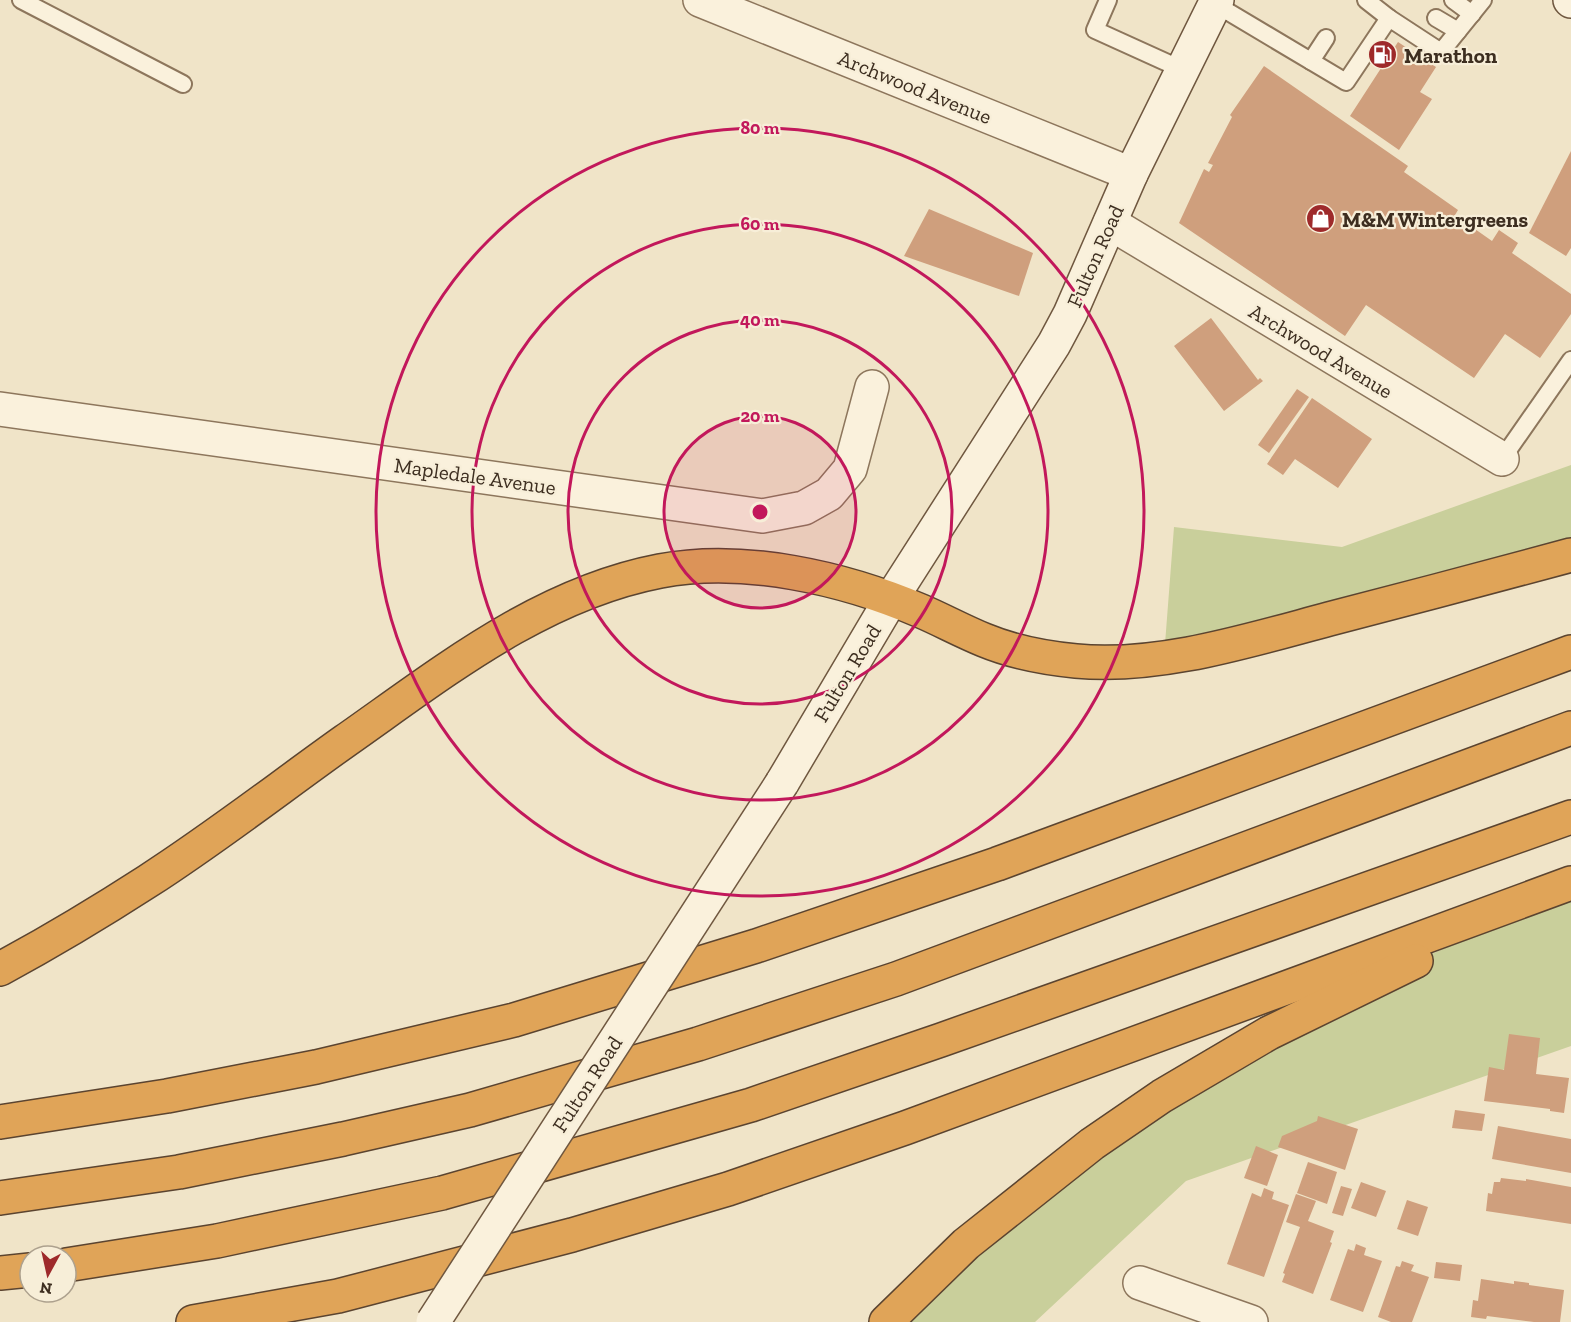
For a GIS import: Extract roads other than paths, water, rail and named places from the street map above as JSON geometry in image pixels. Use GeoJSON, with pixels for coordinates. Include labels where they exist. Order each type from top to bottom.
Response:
{"type":"FeatureCollection","features":[{"type":"Feature","properties":{"kind":"highway"},"geometry":{"type":"LineString","coordinates":[[0,969],[149,881],[471,652],[564,601],[612,583],[661,571],[703,566],[746,567],[809,576],[891,599],[985,640],[1028,654],[1078,661],[1121,661],[1164,657],[1246,641],[1571,555]]}},
{"type":"Feature","properties":{"kind":"highway"},"geometry":{"type":"LineString","coordinates":[[0,1122],[167,1096],[316,1067],[514,1020],[756,945],[997,864],[1571,652]]}},
{"type":"Feature","properties":{"kind":"highway"},"geometry":{"type":"LineString","coordinates":[[0,1198],[179,1172],[343,1139],[470,1110],[698,1044],[907,975],[1571,728]]}},
{"type":"Feature","properties":{"kind":"highway"},"geometry":{"type":"LineString","coordinates":[[78,1263],[217,1241],[442,1193],[740,1108],[952,1036],[1571,817]]}},
{"type":"Feature","properties":{"kind":"highway"},"geometry":{"type":"LineString","coordinates":[[193,1322],[338,1296],[572,1235],[728,1189],[905,1128],[1571,883]]}},
{"type":"Feature","properties":{"kind":"highway"},"geometry":{"type":"LineString","coordinates":[[886,1322],[966,1244],[1018,1201],[1092,1144],[1162,1096],[1269,1033],[1389,973],[1571,894]]}},
{"type":"Feature","properties":{"kind":"highway"},"geometry":{"type":"LineString","coordinates":[[0,1273],[18,1271]]}},
{"type":"Feature","properties":{"kind":"street","name":"Archwood Avenue"},"geometry":{"type":"LineString","coordinates":[[700,0],[1131,174]]}},
{"type":"Feature","properties":{"kind":"street","name":"Fulton Road"},"geometry":{"type":"LineString","coordinates":[[433,1322],[782,783],[891,599],[1054,344],[1070,314],[1131,174],[1216,2]]}},
{"type":"Feature","properties":{"kind":"street","name":"Archwood Avenue"},"geometry":{"type":"LineString","coordinates":[[1110,223],[1502,459]]}},
{"type":"Feature","properties":{"kind":"street","name":"Mapledale Avenue"},"geometry":{"type":"LineString","coordinates":[[0,409],[762,516],[804,508],[829,494],[850,469],[872,387]]}},
{"type":"Feature","properties":{"kind":"street"},"geometry":{"type":"LineString","coordinates":[[1140,1283],[1251,1322]]}},
{"type":"Feature","properties":{"kind":"lane"},"geometry":{"type":"LineString","coordinates":[[21,0],[183,84]]}},
{"type":"Feature","properties":{"kind":"lane"},"geometry":{"type":"LineString","coordinates":[[1108,0],[1095,30],[1181,69]]}},
{"type":"Feature","properties":{"kind":"lane"},"geometry":{"type":"LineString","coordinates":[[1366,0],[1389,18],[1442,52],[1483,0]]}},
{"type":"Feature","properties":{"kind":"lane"},"geometry":{"type":"LineString","coordinates":[[1453,0],[1472,14]]}},
{"type":"Feature","properties":{"kind":"lane"},"geometry":{"type":"LineString","coordinates":[[1216,2],[1346,82],[1389,18]]}},
{"type":"Feature","properties":{"kind":"lane"},"geometry":{"type":"LineString","coordinates":[[1436,18],[1458,31]]}},
{"type":"Feature","properties":{"kind":"lane"},"geometry":{"type":"LineString","coordinates":[[1311,61],[1326,38]]}},
{"type":"Feature","properties":{"kind":"lane"},"geometry":{"type":"LineString","coordinates":[[1502,459],[1571,360]]}},
{"type":"Feature","properties":{"kind":"place","name":"Marathon"},"geometry":{"type":"Point","coordinates":[1383,55]}},
{"type":"Feature","properties":{"kind":"place","name":"M&M Wintergreens"},"geometry":{"type":"Point","coordinates":[1321,219]}}]}
